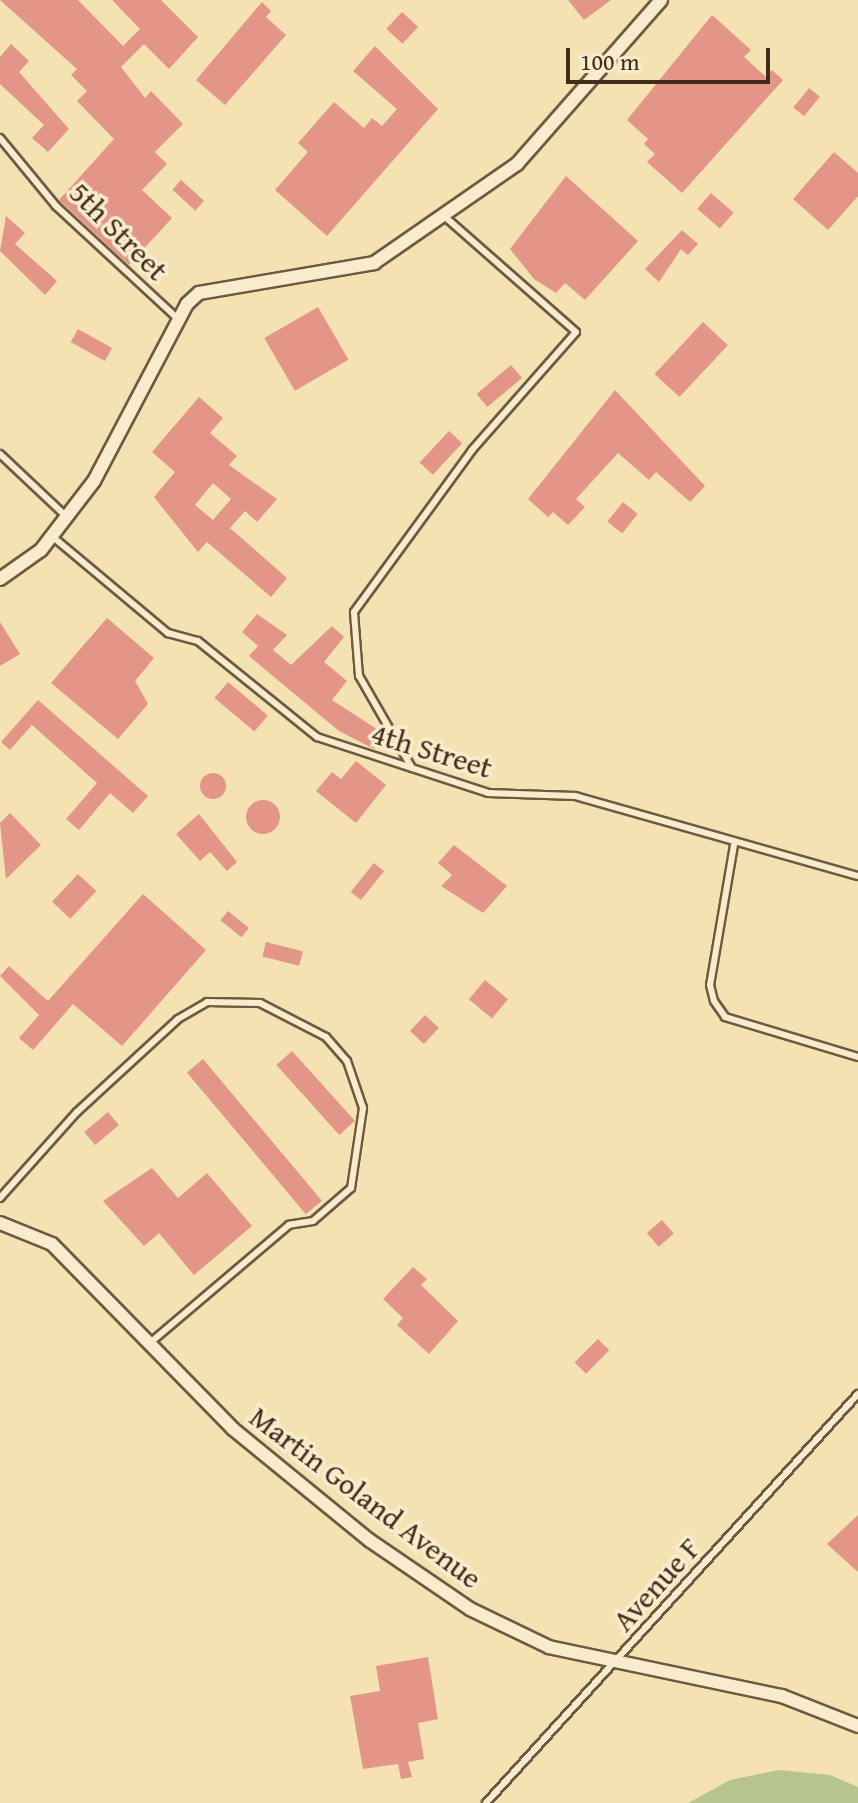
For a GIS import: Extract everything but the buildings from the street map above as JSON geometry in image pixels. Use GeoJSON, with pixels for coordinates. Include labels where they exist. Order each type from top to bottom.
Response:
{"type":"FeatureCollection","features":[{"type":"Feature","properties":{"kind":"street"},"geometry":{"type":"LineString","coordinates":[[0,579],[53,537],[68,518],[177,318],[199,293],[360,270],[517,164],[661,0]]}},
{"type":"Feature","properties":{"kind":"street","name":"Martin Goland Avenue"},"geometry":{"type":"LineString","coordinates":[[0,1223],[61,1251],[148,1345],[286,1473],[470,1609],[549,1647],[782,1696],[858,1726]]}},
{"type":"Feature","properties":{"kind":"lane","name":"5th Street"},"geometry":{"type":"LineString","coordinates":[[0,138],[56,206],[177,318]]}},
{"type":"Feature","properties":{"kind":"lane"},"geometry":{"type":"LineString","coordinates":[[412,768],[359,676],[354,612],[472,450],[576,332],[444,216]]}},
{"type":"Feature","properties":{"kind":"lane"},"geometry":{"type":"LineString","coordinates":[[0,454],[68,518]]}},
{"type":"Feature","properties":{"kind":"lane","name":"4th Street"},"geometry":{"type":"LineString","coordinates":[[53,537],[168,633],[198,641],[317,737],[488,793],[575,796],[734,845],[858,876]]}},
{"type":"Feature","properties":{"kind":"lane"},"geometry":{"type":"LineString","coordinates":[[734,845],[710,985],[714,1001],[725,1017],[858,1057]]}},
{"type":"Feature","properties":{"kind":"lane"},"geometry":{"type":"LineString","coordinates":[[0,1198],[77,1112],[178,1019],[207,1002],[260,1003],[326,1037],[347,1061],[361,1095],[351,1188],[313,1221],[289,1225],[148,1345]]}},
{"type":"Feature","properties":{"kind":"lane","name":"Avenue F"},"geometry":{"type":"LineString","coordinates":[[486,1803],[858,1394]]}},
{"type":"Feature","properties":{"kind":"green space"},"geometry":{"type":"Polygon","coordinates":[[[779,1770],[830,1775],[858,1787],[858,1803],[688,1803],[730,1780],[779,1770]]]}}]}
